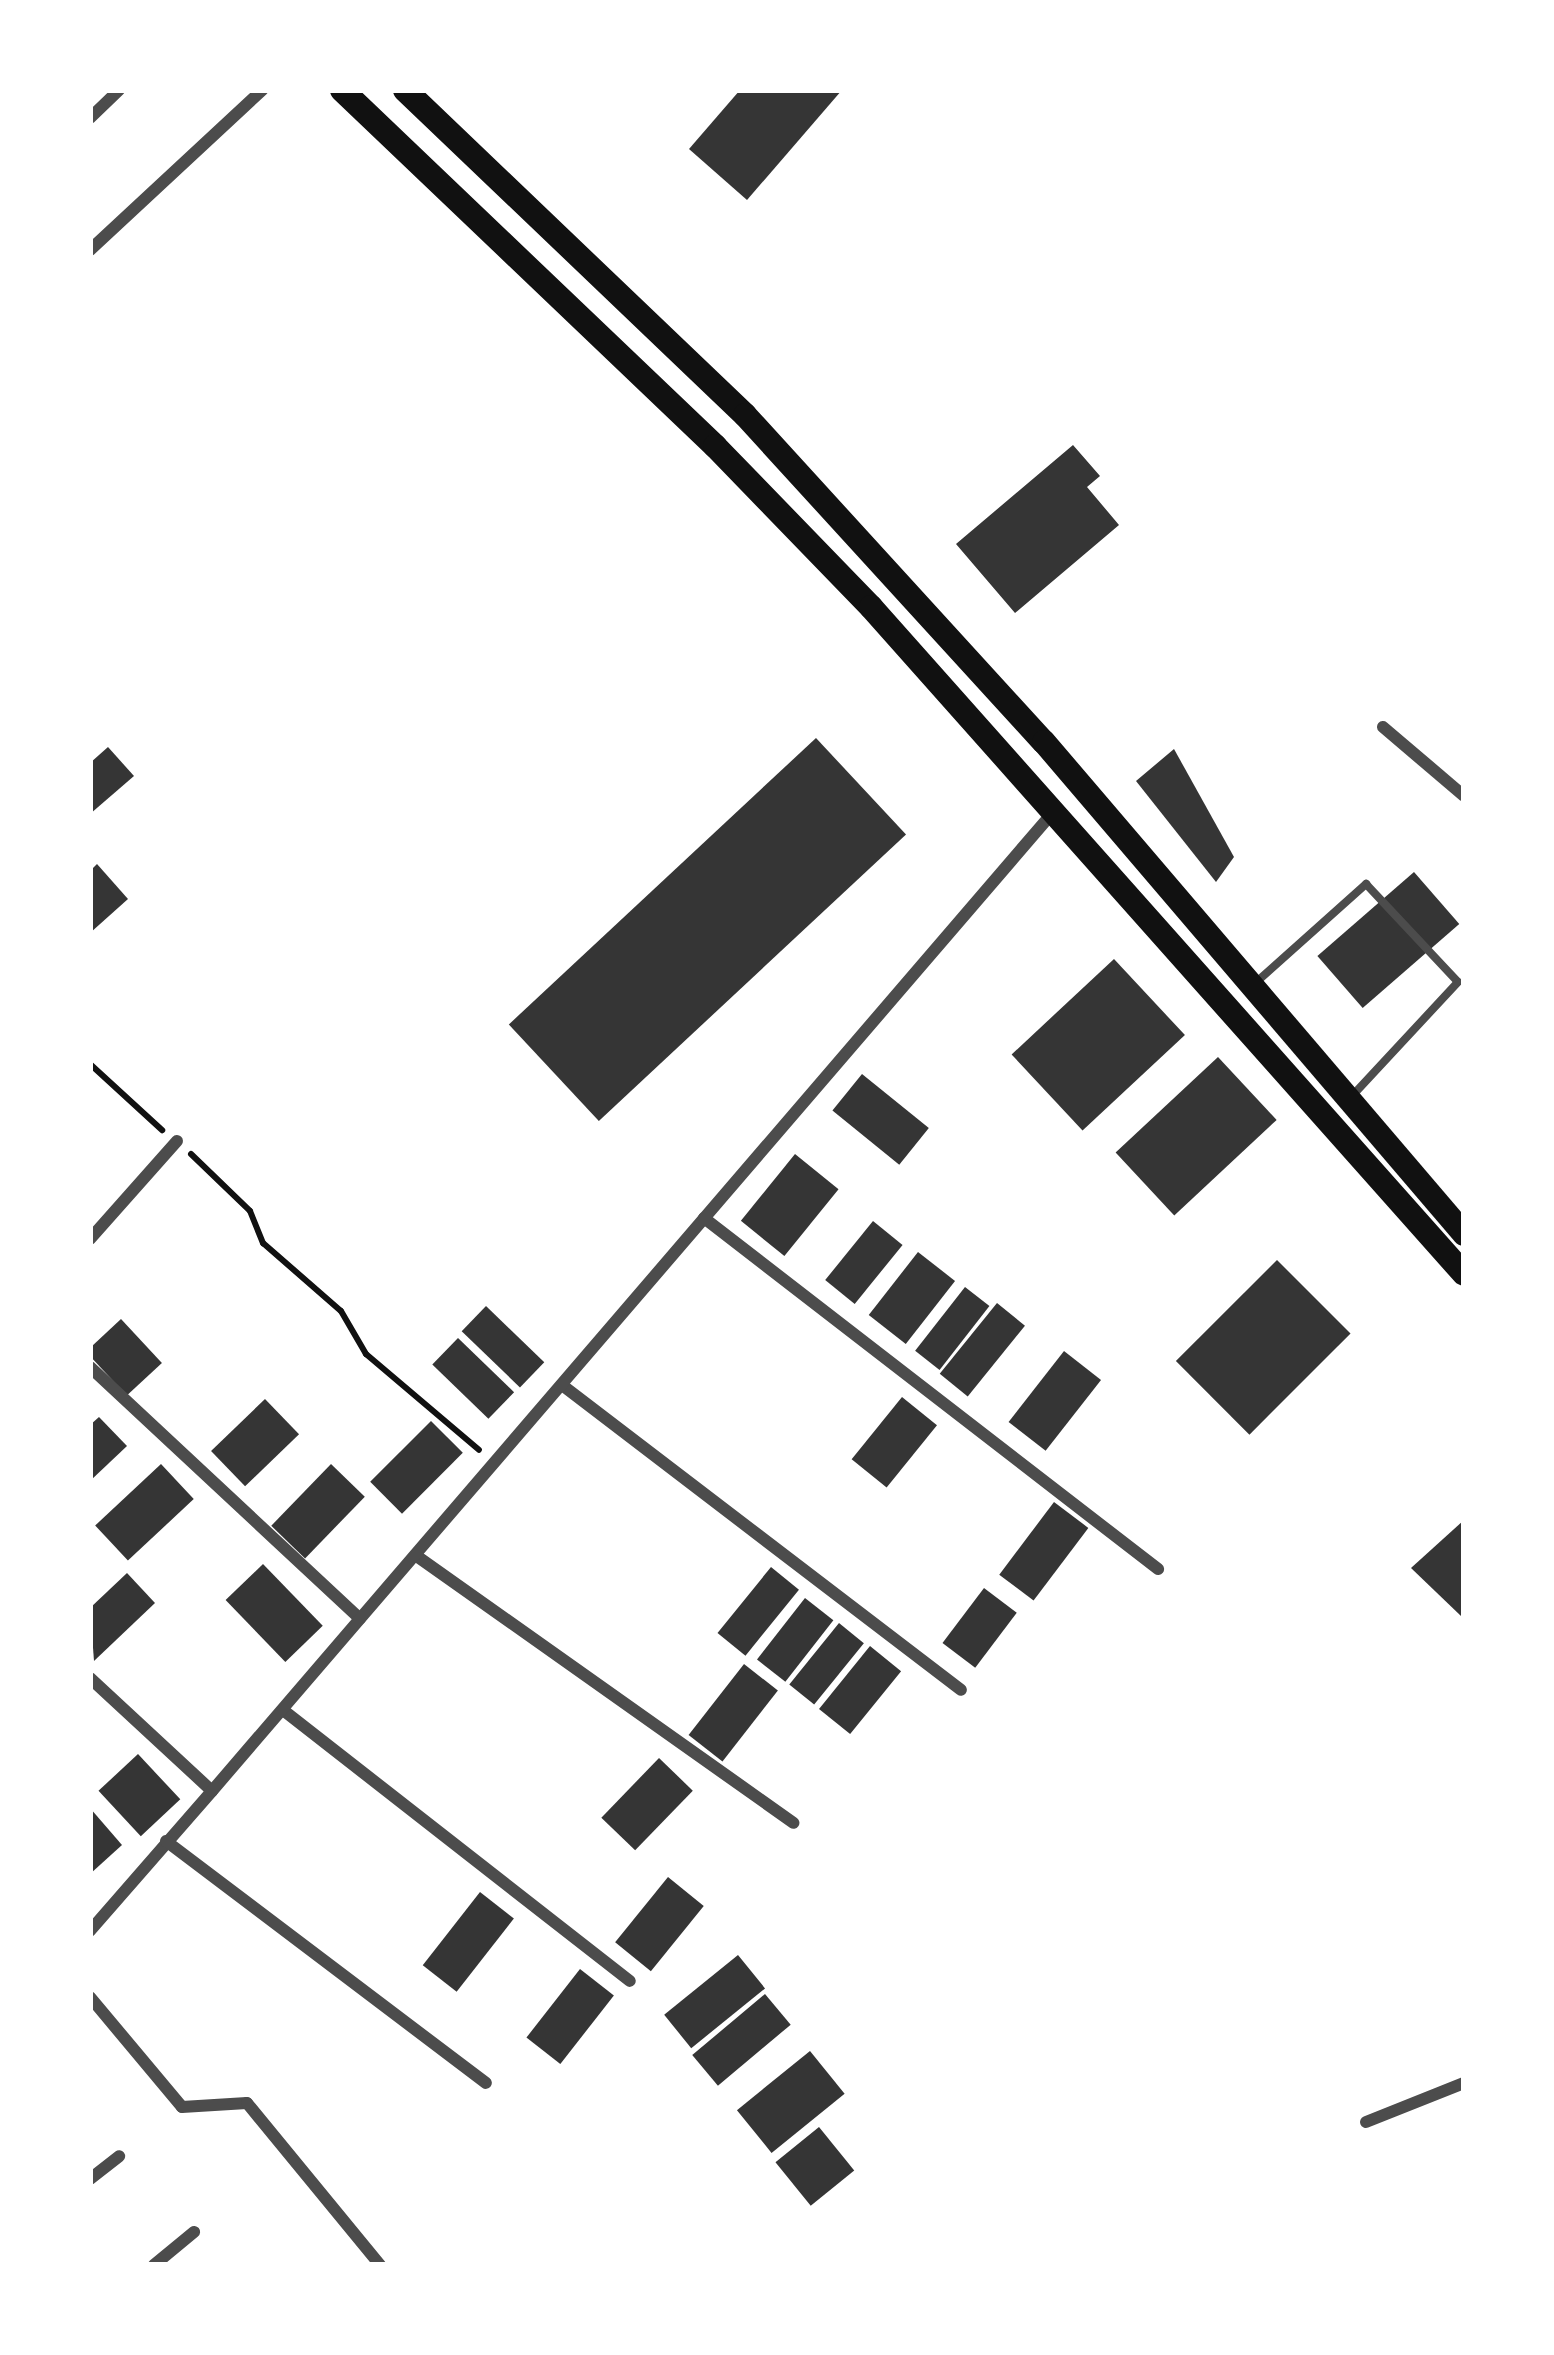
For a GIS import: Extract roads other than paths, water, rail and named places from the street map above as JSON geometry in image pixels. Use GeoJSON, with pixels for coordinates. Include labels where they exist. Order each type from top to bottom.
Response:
{"type":"FeatureCollection","features":[{"type":"Feature","properties":{"kind":"main road"},"geometry":{"type":"LineString","coordinates":[[342,90],[715,446],[1055,810],[1464,1274]]}},
{"type":"Feature","properties":{"kind":"main road"},"geometry":{"type":"LineString","coordinates":[[405,90],[746,416],[1044,742],[1463,1230]]}},
{"type":"Feature","properties":{"kind":"street"},"geometry":{"type":"LineString","coordinates":[[90,118],[119,90]]}},
{"type":"Feature","properties":{"kind":"street"},"geometry":{"type":"LineString","coordinates":[[90,250],[262,90]]}},
{"type":"Feature","properties":{"kind":"street"},"geometry":{"type":"LineString","coordinates":[[1383,728],[1464,796]]}},
{"type":"Feature","properties":{"kind":"street"},"geometry":{"type":"LineString","coordinates":[[90,1931],[418,1557],[1055,810]]}},
{"type":"Feature","properties":{"kind":"street"},"geometry":{"type":"LineString","coordinates":[[90,1239],[177,1141]]}},
{"type":"Feature","properties":{"kind":"street"},"geometry":{"type":"LineString","coordinates":[[704,1218],[1158,1570]]}},
{"type":"Feature","properties":{"kind":"street"},"geometry":{"type":"LineString","coordinates":[[1441,1247],[1463,1230]]}},
{"type":"Feature","properties":{"kind":"street"},"geometry":{"type":"LineString","coordinates":[[90,1366],[360,1619]]}},
{"type":"Feature","properties":{"kind":"street"},"geometry":{"type":"LineString","coordinates":[[562,1385],[961,1690]]}},
{"type":"Feature","properties":{"kind":"street"},"geometry":{"type":"LineString","coordinates":[[418,1557],[793,1822]]}},
{"type":"Feature","properties":{"kind":"street"},"geometry":{"type":"LineString","coordinates":[[90,1678],[212,1791]]}},
{"type":"Feature","properties":{"kind":"street"},"geometry":{"type":"LineString","coordinates":[[284,1710],[630,1981]]}},
{"type":"Feature","properties":{"kind":"street"},"geometry":{"type":"LineString","coordinates":[[166,1840],[486,2083]]}},
{"type":"Feature","properties":{"kind":"street"},"geometry":{"type":"LineString","coordinates":[[90,1997],[182,2107],[248,2103],[380,2265]]}},
{"type":"Feature","properties":{"kind":"street"},"geometry":{"type":"LineString","coordinates":[[1366,2122],[1464,2083]]}},
{"type":"Feature","properties":{"kind":"street"},"geometry":{"type":"LineString","coordinates":[[90,2179],[119,2156]]}},
{"type":"Feature","properties":{"kind":"street"},"geometry":{"type":"LineString","coordinates":[[154,2265],[194,2232]]}},
{"type":"Feature","properties":{"kind":"lane"},"geometry":{"type":"LineString","coordinates":[[1252,986],[1366,884],[1458,982],[1349,1099]]}}]}
